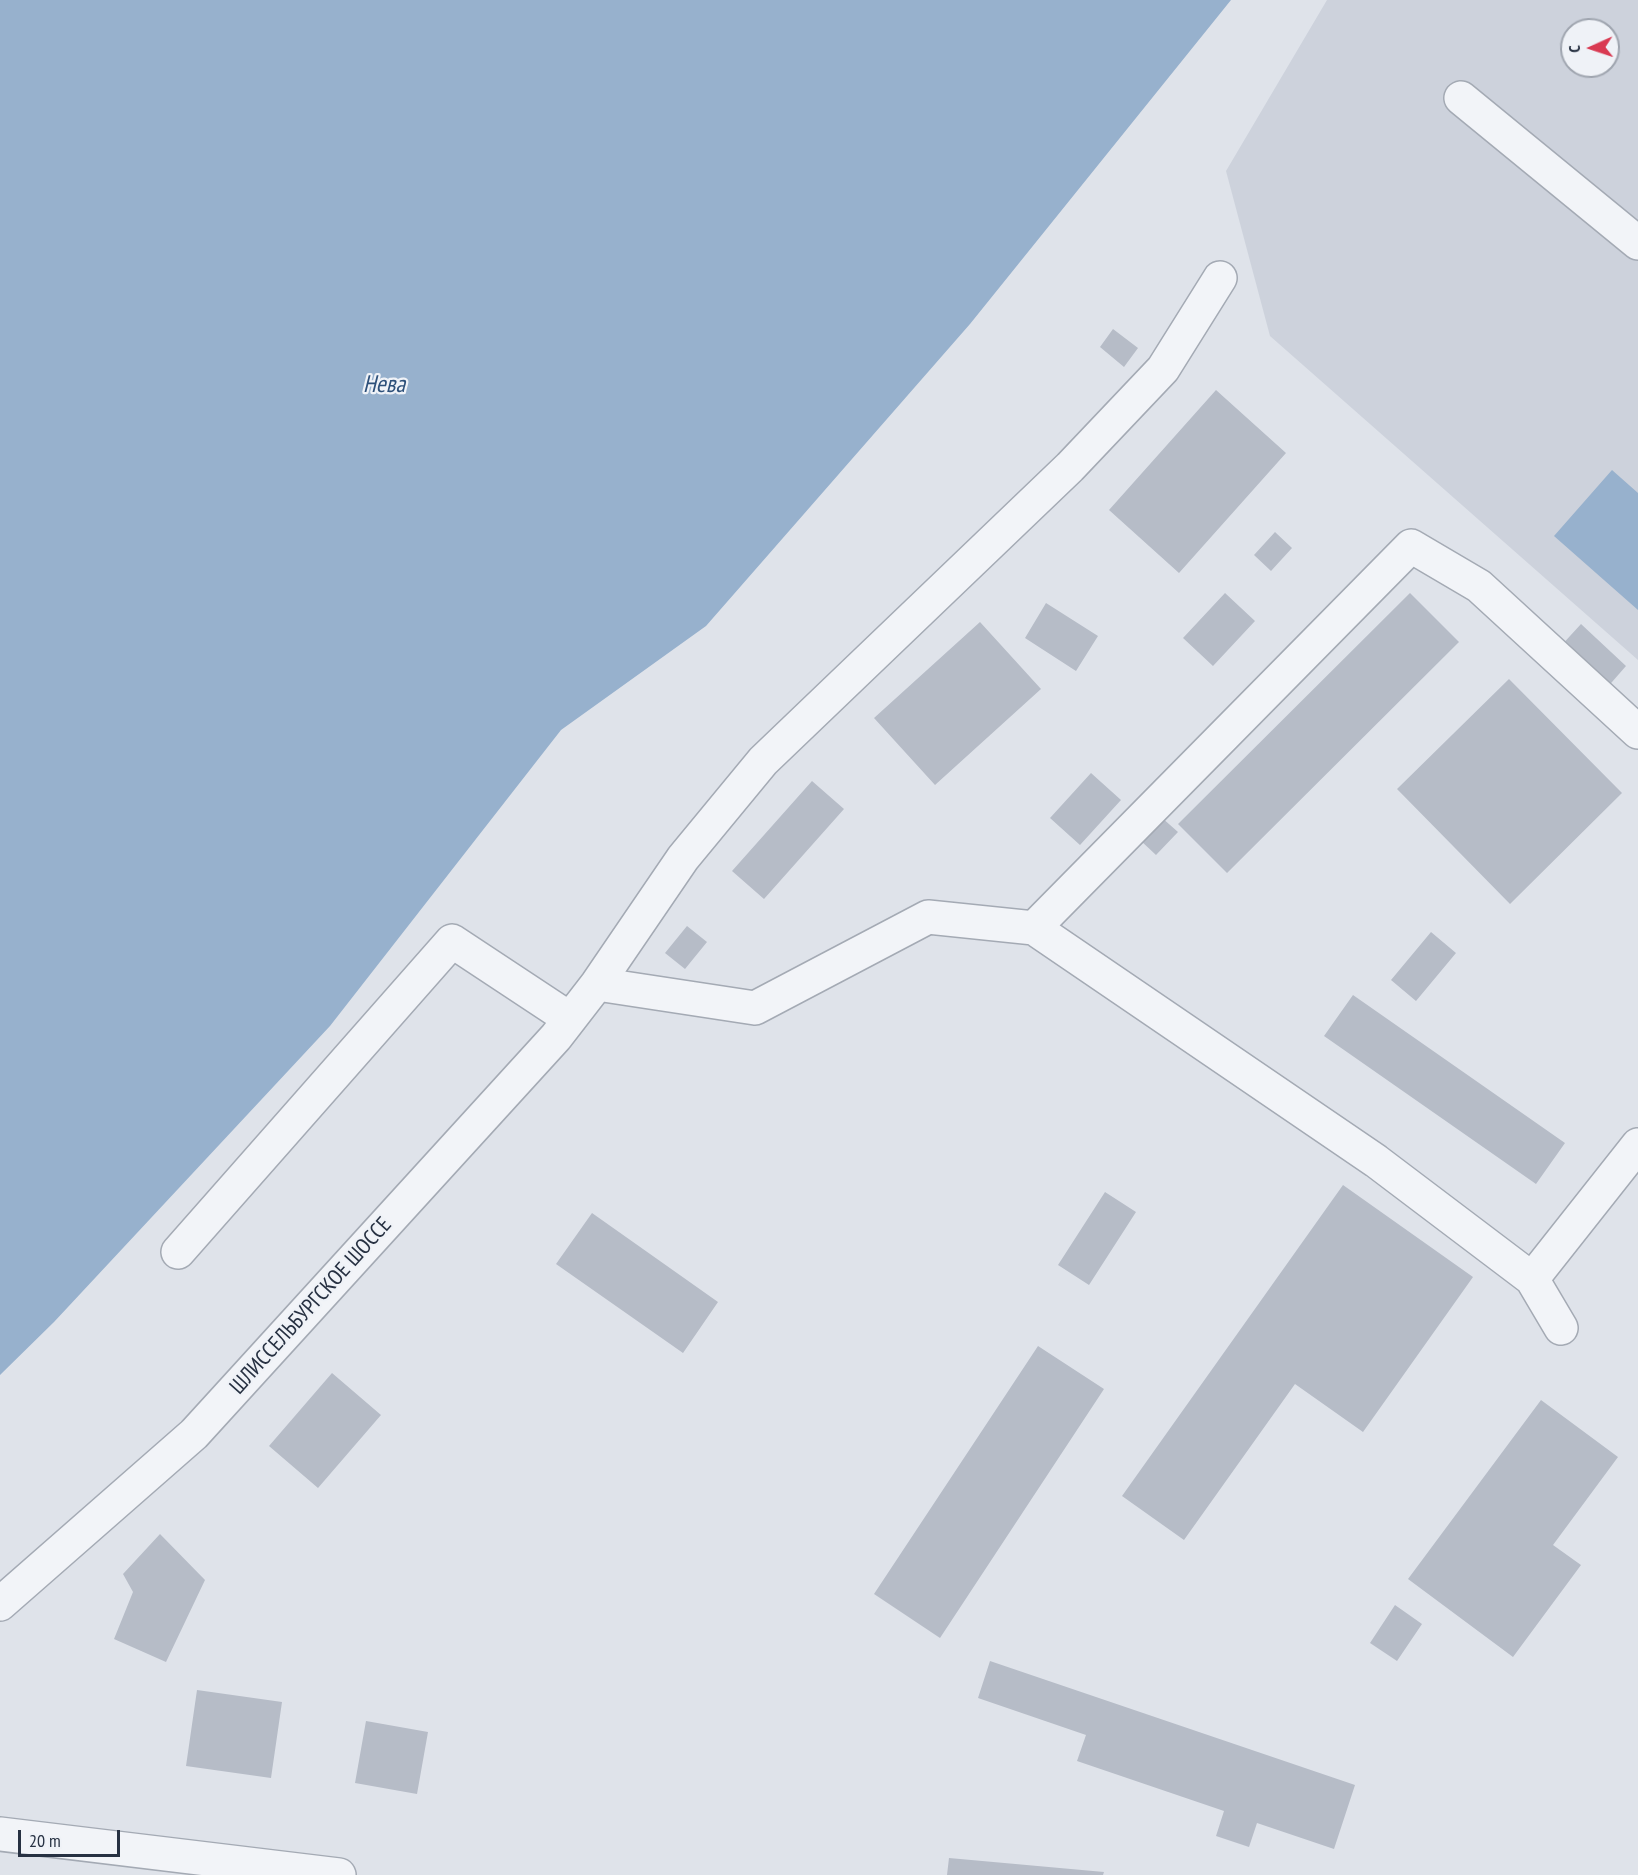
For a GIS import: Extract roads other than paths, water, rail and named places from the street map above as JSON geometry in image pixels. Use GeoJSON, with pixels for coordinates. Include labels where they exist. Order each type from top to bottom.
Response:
{"type":"FeatureCollection","features":[{"type":"Feature","properties":{"kind":"street"},"geometry":{"type":"LineString","coordinates":[[1461,98],[1638,243]]}},
{"type":"Feature","properties":{"kind":"street","name":"ШЛИССЕЛЬБУРГСКОЕ ШОССЕ"},"geometry":{"type":"LineString","coordinates":[[0,1604],[194,1434],[556,1037],[597,984],[682,858],[763,761],[1070,467],[1163,369],[1220,278]]}},
{"type":"Feature","properties":{"kind":"street"},"geometry":{"type":"LineString","coordinates":[[1034,928],[1411,546],[1479,586],[1638,732]]}},
{"type":"Feature","properties":{"kind":"street"},"geometry":{"type":"LineString","coordinates":[[597,984],[755,1008],[928,917],[1034,928],[1376,1161],[1532,1280],[1561,1328]]}},
{"type":"Feature","properties":{"kind":"street"},"geometry":{"type":"LineString","coordinates":[[178,1252],[452,941],[570,1019]]}},
{"type":"Feature","properties":{"kind":"street"},"geometry":{"type":"LineString","coordinates":[[1532,1280],[1638,1145]]}},
{"type":"Feature","properties":{"kind":"street"},"geometry":{"type":"LineString","coordinates":[[0,1834],[339,1875]]}},
{"type":"Feature","properties":{"kind":"water","name":"Нева"},"geometry":{"type":"Polygon","coordinates":[[[0,0],[1231,0],[970,324],[706,626],[561,730],[330,1026],[54,1322],[0,1375],[0,0]]]}},
{"type":"Feature","properties":{"kind":"water"},"geometry":{"type":"Polygon","coordinates":[[[1612,470],[1638,493],[1638,610],[1554,536],[1612,470]]]}}]}
